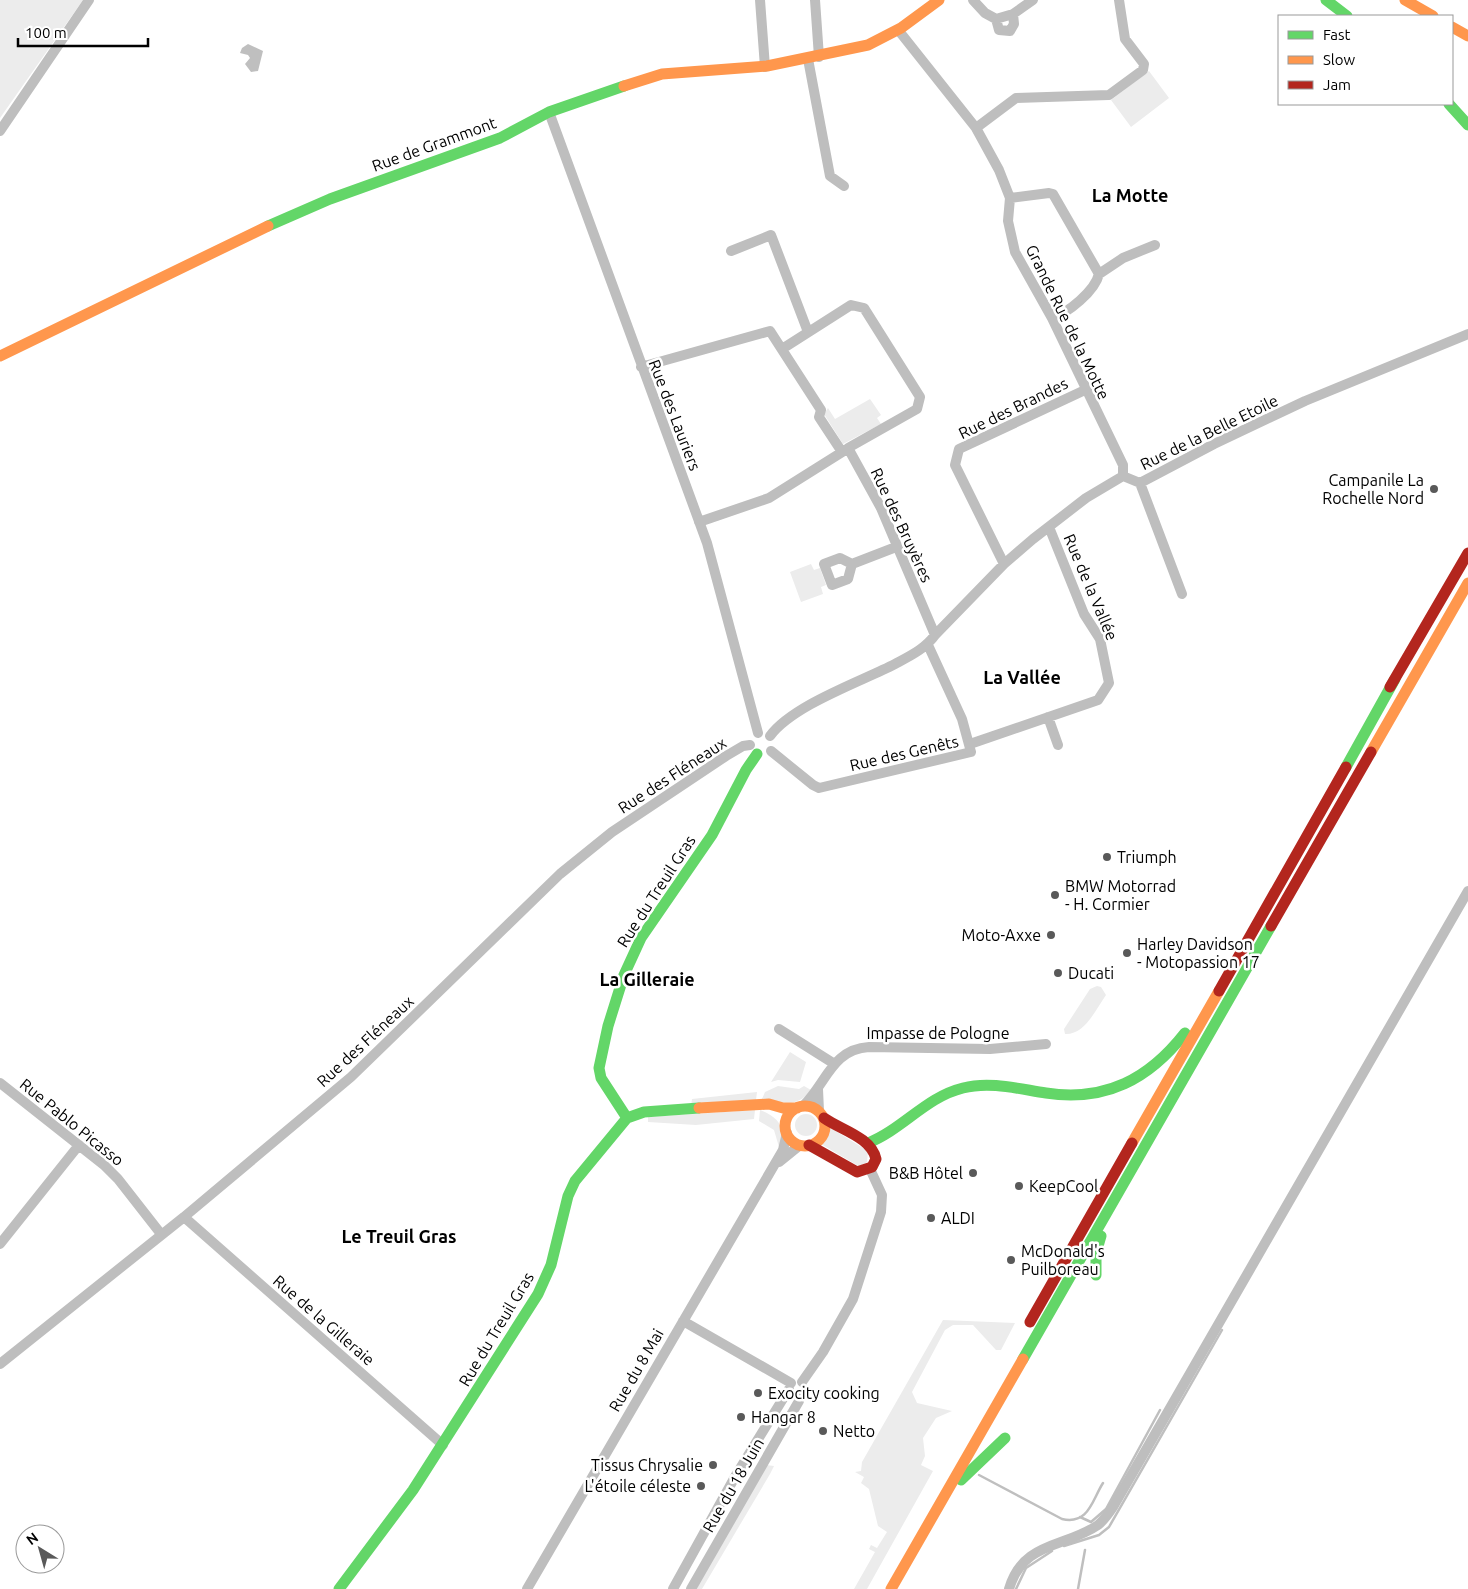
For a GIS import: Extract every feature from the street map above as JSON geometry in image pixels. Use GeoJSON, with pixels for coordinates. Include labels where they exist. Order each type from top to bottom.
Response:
{"type":"FeatureCollection","features":[{"type":"Feature","properties":{"kind":"main road","name":"Rue de Grammont"},"geometry":{"type":"LineString","coordinates":[[0,356],[306,209],[339,195],[500,138],[549,112],[653,76],[671,72],[686,70],[704,72],[765,66],[814,58],[873,44],[899,30],[939,0]]}},
{"type":"Feature","properties":{"kind":"main road"},"geometry":{"type":"LineString","coordinates":[[1326,0],[1346,15]]}},
{"type":"Feature","properties":{"kind":"main road"},"geometry":{"type":"LineString","coordinates":[[1405,0],[1431,15]]}},
{"type":"Feature","properties":{"kind":"main road"},"geometry":{"type":"LineString","coordinates":[[1453,28],[1468,36]]}},
{"type":"Feature","properties":{"kind":"main road"},"geometry":{"type":"LineString","coordinates":[[1450,105],[1468,125]]}},
{"type":"Feature","properties":{"kind":"main road"},"geometry":{"type":"LineString","coordinates":[[868,1143],[883,1137],[927,1103],[953,1090],[979,1085],[995,1085],[1063,1095],[1090,1095],[1120,1087],[1157,1066],[1189,1027],[1468,553]]}},
{"type":"Feature","properties":{"kind":"main road"},"geometry":{"type":"LineString","coordinates":[[892,1589],[1468,583]]}},
{"type":"Feature","properties":{"kind":"main road"},"geometry":{"type":"LineString","coordinates":[[878,1589],[1314,826],[1395,679]]}},
{"type":"Feature","properties":{"kind":"main road","name":"Rue du Treuil Gras"},"geometry":{"type":"LineString","coordinates":[[339,1589],[402,1506],[444,1445],[538,1294],[551,1265],[568,1196],[575,1181],[627,1118],[601,1078],[599,1068],[608,1026],[624,975],[641,938],[712,834],[754,750]]}},
{"type":"Feature","properties":{"kind":"main road"},"geometry":{"type":"LineString","coordinates":[[627,1118],[644,1112],[758,1104],[809,1106],[821,1114],[828,1122],[874,1148],[876,1156],[870,1169],[862,1172],[854,1171],[792,1140],[777,1114],[758,1104]]}},
{"type":"Feature","properties":{"kind":"main road"},"geometry":{"type":"LineString","coordinates":[[786,1128],[789,1114],[800,1107]]}},
{"type":"Feature","properties":{"kind":"main road"},"geometry":{"type":"LineString","coordinates":[[805,1145],[818,1141],[824,1134],[821,1114]]}},
{"type":"Feature","properties":{"kind":"main road"},"geometry":{"type":"LineString","coordinates":[[1096,1275],[1097,1248],[1110,1208]]}},
{"type":"Feature","properties":{"kind":"main road"},"geometry":{"type":"LineString","coordinates":[[942,1500],[1004,1438]]}},
{"type":"Feature","properties":{"kind":"street"},"geometry":{"type":"LineString","coordinates":[[0,132],[89,0]]}},
{"type":"Feature","properties":{"kind":"street"},"geometry":{"type":"LineString","coordinates":[[760,0],[765,66]]}},
{"type":"Feature","properties":{"kind":"street"},"geometry":{"type":"LineString","coordinates":[[815,0],[814,58],[830,176],[844,186]]}},
{"type":"Feature","properties":{"kind":"street"},"geometry":{"type":"LineString","coordinates":[[973,0],[985,13],[996,19],[1013,14],[1032,0]]}},
{"type":"Feature","properties":{"kind":"street"},"geometry":{"type":"LineString","coordinates":[[976,128],[1016,98],[1109,95],[1143,70],[1144,64],[1125,39],[1119,0]]}},
{"type":"Feature","properties":{"kind":"street"},"geometry":{"type":"LineString","coordinates":[[996,19],[999,30],[1010,31],[1014,24],[1013,14]]}},
{"type":"Feature","properties":{"kind":"street","name":"Grande Rue de la Motte"},"geometry":{"type":"LineString","coordinates":[[899,30],[976,128],[999,170],[1010,198],[1008,221],[1016,252],[1052,318],[1122,465],[1123,476]]}},
{"type":"Feature","properties":{"kind":"street","name":"Rue des Lauriers"},"geometry":{"type":"LineString","coordinates":[[549,112],[700,522],[758,733]]}},
{"type":"Feature","properties":{"kind":"street"},"geometry":{"type":"LineString","coordinates":[[1010,198],[1053,194],[1099,274]]}},
{"type":"Feature","properties":{"kind":"street"},"geometry":{"type":"LineString","coordinates":[[731,251],[771,235],[808,332]]}},
{"type":"Feature","properties":{"kind":"street"},"geometry":{"type":"LineString","coordinates":[[1052,318],[1065,312],[1091,288],[1099,274],[1123,258],[1155,244]]}},
{"type":"Feature","properties":{"kind":"street"},"geometry":{"type":"LineString","coordinates":[[700,522],[769,498],[845,450],[917,409],[920,397],[864,308],[851,305],[782,349]]}},
{"type":"Feature","properties":{"kind":"street","name":"Rue des Bruyères"},"geometry":{"type":"LineString","coordinates":[[641,366],[770,331],[821,410],[820,417],[845,450],[881,508],[935,635]]}},
{"type":"Feature","properties":{"kind":"street","name":"Rue de la Belle Etoile"},"geometry":{"type":"LineString","coordinates":[[770,736],[791,718],[819,700],[872,676],[928,645],[935,635],[1004,564],[1086,498],[1123,476],[1140,483],[1214,444],[1305,401],[1468,334]]}},
{"type":"Feature","properties":{"kind":"street","name":"Rue des Brandes"},"geometry":{"type":"LineString","coordinates":[[1004,564],[955,465],[959,449],[1085,390]]}},
{"type":"Feature","properties":{"kind":"street"},"geometry":{"type":"LineString","coordinates":[[1140,483],[1182,594]]}},
{"type":"Feature","properties":{"kind":"street","name":"Rue de la Vallée"},"geometry":{"type":"LineString","coordinates":[[970,744],[1098,700],[1109,683],[1100,639],[1084,614],[1050,527]]}},
{"type":"Feature","properties":{"kind":"street"},"geometry":{"type":"LineString","coordinates":[[852,564],[896,546]]}},
{"type":"Feature","properties":{"kind":"street","name":"Rue des Genêts"},"geometry":{"type":"LineString","coordinates":[[771,751],[813,785],[823,788],[971,752],[962,719],[928,645]]}},
{"type":"Feature","properties":{"kind":"street"},"geometry":{"type":"LineString","coordinates":[[1048,718],[1058,745]]}},
{"type":"Feature","properties":{"kind":"street"},"geometry":{"type":"LineString","coordinates":[[754,750],[763,755],[771,751],[773,742],[770,736],[765,733],[758,733]]}},
{"type":"Feature","properties":{"kind":"street","name":"Rue du Treuil Gras"},"geometry":{"type":"LineString","coordinates":[[754,750],[753,736],[758,733]]}},
{"type":"Feature","properties":{"kind":"street","name":"Rue des Fléneaux"},"geometry":{"type":"LineString","coordinates":[[0,1364],[184,1217],[351,1077],[560,874],[612,832],[737,749],[754,750]]}},
{"type":"Feature","properties":{"kind":"street"},"geometry":{"type":"LineString","coordinates":[[1009,1589],[1012,1579],[1020,1566],[1032,1555],[1044,1547],[1086,1532],[1099,1524],[1113,1507],[1468,891]]}},
{"type":"Feature","properties":{"kind":"street"},"geometry":{"type":"LineString","coordinates":[[779,1030],[834,1062]]}},
{"type":"Feature","properties":{"kind":"street","name":"Impasse de Pologne"},"geometry":{"type":"LineString","coordinates":[[800,1107],[818,1088],[834,1062],[850,1051],[864,1047],[990,1050],[1046,1044]]}},
{"type":"Feature","properties":{"kind":"street","name":"Rue Pablo Picasso"},"geometry":{"type":"LineString","coordinates":[[0,1083],[79,1145],[118,1179],[161,1234]]}},
{"type":"Feature","properties":{"kind":"street"},"geometry":{"type":"LineString","coordinates":[[818,1088],[821,1114]]}},
{"type":"Feature","properties":{"kind":"street","name":"Rue du 8 Mai"},"geometry":{"type":"LineString","coordinates":[[527,1589],[783,1150],[786,1128]]}},
{"type":"Feature","properties":{"kind":"street"},"geometry":{"type":"LineString","coordinates":[[0,1244],[79,1145]]}},
{"type":"Feature","properties":{"kind":"street"},"geometry":{"type":"LineString","coordinates":[[772,1168],[805,1145]]}},
{"type":"Feature","properties":{"kind":"street"},"geometry":{"type":"LineString","coordinates":[[683,1321],[790,1386],[794,1395],[799,1396],[804,1391],[802,1382],[824,1350],[853,1298],[881,1212],[882,1195],[870,1169]]}},
{"type":"Feature","properties":{"kind":"street","name":"Rue de la Gilleraie"},"geometry":{"type":"LineString","coordinates":[[184,1217],[444,1445]]}},
{"type":"Feature","properties":{"kind":"street"},"geometry":{"type":"LineString","coordinates":[[0,1226],[9,1234]]}},
{"type":"Feature","properties":{"kind":"street"},"geometry":{"type":"LineString","coordinates":[[673,1589],[736,1476],[790,1386],[797,1380],[802,1382]]}},
{"type":"Feature","properties":{"kind":"street","name":"Rue du 18 Juin"},"geometry":{"type":"LineString","coordinates":[[691,1589],[755,1481],[799,1401],[799,1396]]}},
{"type":"Feature","properties":{"kind":"shaded area"},"geometry":{"type":"Polygon","coordinates":[[[0,0],[83,0],[0,118],[0,0]]]}},
{"type":"Feature","properties":{"kind":"shaded area"},"geometry":{"type":"Polygon","coordinates":[[[248,44],[263,51],[258,71],[251,72],[245,64],[250,58],[248,55],[240,53],[242,48],[248,44]]]}},
{"type":"Feature","properties":{"kind":"shaded area"},"geometry":{"type":"Polygon","coordinates":[[[1149,71],[1169,98],[1131,127],[1111,100],[1149,71]]]}},
{"type":"Feature","properties":{"kind":"shaded area"},"geometry":{"type":"Polygon","coordinates":[[[870,399],[881,415],[877,418],[881,424],[843,444],[824,414],[828,408],[835,419],[870,399]]]}},
{"type":"Feature","properties":{"kind":"shaded area"},"geometry":{"type":"Polygon","coordinates":[[[811,564],[814,570],[820,568],[826,585],[821,587],[823,594],[801,602],[790,572],[811,564]]]}},
{"type":"Feature","properties":{"kind":"shaded area"},"geometry":{"type":"Polygon","coordinates":[[[1097,986],[1101,987],[1106,995],[1094,1014],[1084,1026],[1072,1033],[1065,1034],[1064,1029],[1090,989],[1097,986]]]}},
{"type":"Feature","properties":{"kind":"shaded area"},"geometry":{"type":"Polygon","coordinates":[[[790,1052],[806,1062],[800,1082],[778,1080],[771,1082],[790,1052]]]}},
{"type":"Feature","properties":{"kind":"shaded area"},"geometry":{"type":"Polygon","coordinates":[[[778,1086],[799,1089],[804,1086],[811,1090],[795,1102],[789,1103],[762,1099],[765,1092],[778,1086]]]}},
{"type":"Feature","properties":{"kind":"shaded area"},"geometry":{"type":"Polygon","coordinates":[[[757,1092],[756,1100],[691,1106],[692,1099],[757,1092]]]}},
{"type":"Feature","properties":{"kind":"shaded area"},"geometry":{"type":"Polygon","coordinates":[[[755,1110],[754,1119],[696,1125],[648,1122],[648,1117],[755,1110]]]}},
{"type":"Feature","properties":{"kind":"shaded area"},"geometry":{"type":"Polygon","coordinates":[[[760,1110],[772,1116],[779,1124],[782,1134],[779,1147],[774,1130],[759,1121],[760,1110]]]}},
{"type":"Feature","properties":{"kind":"shaded area"},"geometry":{"type":"Polygon","coordinates":[[[806,1114],[814,1117],[817,1125],[814,1133],[806,1136],[798,1133],[795,1125],[798,1117],[806,1114]]]}},
{"type":"Feature","properties":{"kind":"shaded area"},"geometry":{"type":"Polygon","coordinates":[[[829,1127],[868,1151],[867,1162],[860,1167],[821,1144],[827,1137],[829,1127]]]}},
{"type":"Feature","properties":{"kind":"shaded area"},"geometry":{"type":"Polygon","coordinates":[[[943,1320],[1015,1323],[1001,1350],[996,1350],[973,1325],[953,1325],[945,1330],[912,1392],[917,1403],[952,1411],[936,1418],[923,1438],[925,1456],[921,1465],[933,1471],[867,1589],[854,1589],[875,1552],[869,1549],[871,1545],[877,1548],[887,1532],[878,1526],[869,1489],[861,1483],[864,1477],[855,1472],[861,1471],[862,1462],[943,1320]]]}},
{"type":"Feature","properties":{"kind":"shaded area"},"geometry":{"type":"Polygon","coordinates":[[[766,1465],[774,1466],[702,1589],[695,1589],[766,1465]]]}},
{"type":"Feature","properties":{"kind":"waterway"},"geometry":{"type":"LineString","coordinates":[[1064,1546],[1099,1535],[1109,1527],[1222,1330]]}},
{"type":"Feature","properties":{"kind":"waterway"},"geometry":{"type":"LineString","coordinates":[[1080,1517],[1091,1522],[1106,1509],[1160,1410]]}},
{"type":"Feature","properties":{"kind":"waterway"},"geometry":{"type":"LineString","coordinates":[[979,1475],[1062,1519],[1071,1520],[1084,1515],[1103,1483]]}},
{"type":"Feature","properties":{"kind":"waterway"},"geometry":{"type":"LineString","coordinates":[[1078,1589],[1085,1550]]}},
{"type":"Feature","properties":{"kind":"waterway"},"geometry":{"type":"LineString","coordinates":[[1016,1589],[1026,1568],[1052,1551]]}},
{"type":"Feature","properties":{"kind":"traffic: fast"},"geometry":{"type":"LineString","coordinates":[[1326,0],[1346,15]]}},
{"type":"Feature","properties":{"kind":"traffic: fast"},"geometry":{"type":"LineString","coordinates":[[268,226],[330,199],[500,138],[549,112],[624,86]]}},
{"type":"Feature","properties":{"kind":"traffic: fast"},"geometry":{"type":"LineString","coordinates":[[1450,105],[1468,125]]}},
{"type":"Feature","properties":{"kind":"traffic: fast"},"geometry":{"type":"LineString","coordinates":[[1346,767],[1395,679]]}},
{"type":"Feature","properties":{"kind":"traffic: fast"},"geometry":{"type":"LineString","coordinates":[[627,1118],[601,1078],[599,1068],[608,1026],[624,975],[641,938],[712,835],[746,770],[757,754]]}},
{"type":"Feature","properties":{"kind":"traffic: fast"},"geometry":{"type":"LineString","coordinates":[[1023,1359],[1271,926]]}},
{"type":"Feature","properties":{"kind":"traffic: fast"},"geometry":{"type":"LineString","coordinates":[[868,1143],[892,1130],[937,1098],[963,1088],[994,1085],[1068,1095],[1088,1094],[1107,1090],[1141,1075],[1157,1063],[1185,1033]]}},
{"type":"Feature","properties":{"kind":"traffic: fast"},"geometry":{"type":"LineString","coordinates":[[339,1589],[413,1490],[538,1294],[551,1265],[568,1196],[575,1181],[627,1118],[644,1112],[699,1108]]}},
{"type":"Feature","properties":{"kind":"traffic: fast"},"geometry":{"type":"LineString","coordinates":[[1096,1275],[1096,1253],[1101,1236]]}},
{"type":"Feature","properties":{"kind":"traffic: fast"},"geometry":{"type":"LineString","coordinates":[[961,1480],[1005,1438]]}},
{"type":"Feature","properties":{"kind":"traffic: slow"},"geometry":{"type":"LineString","coordinates":[[624,86],[662,74],[767,66],[868,45],[901,28],[939,0]]}},
{"type":"Feature","properties":{"kind":"traffic: slow"},"geometry":{"type":"LineString","coordinates":[[1405,0],[1431,15]]}},
{"type":"Feature","properties":{"kind":"traffic: slow"},"geometry":{"type":"LineString","coordinates":[[1453,28],[1468,36]]}},
{"type":"Feature","properties":{"kind":"traffic: slow"},"geometry":{"type":"LineString","coordinates":[[0,356],[268,226]]}},
{"type":"Feature","properties":{"kind":"traffic: slow"},"geometry":{"type":"LineString","coordinates":[[1371,752],[1468,583]]}},
{"type":"Feature","properties":{"kind":"traffic: slow"},"geometry":{"type":"LineString","coordinates":[[1132,1143],[1219,991]]}},
{"type":"Feature","properties":{"kind":"traffic: slow"},"geometry":{"type":"LineString","coordinates":[[699,1108],[769,1104],[783,1108],[797,1108]]}},
{"type":"Feature","properties":{"kind":"traffic: slow"},"geometry":{"type":"LineString","coordinates":[[805,1106],[819,1112],[825,1126],[819,1140],[805,1146],[791,1140],[785,1126],[791,1112],[805,1106]]}},
{"type":"Feature","properties":{"kind":"traffic: slow"},"geometry":{"type":"LineString","coordinates":[[891,1589],[1023,1359]]}},
{"type":"Feature","properties":{"kind":"traffic: jam"},"geometry":{"type":"LineString","coordinates":[[1390,687],[1468,553]]}},
{"type":"Feature","properties":{"kind":"traffic: jam"},"geometry":{"type":"LineString","coordinates":[[1271,926],[1371,752]]}},
{"type":"Feature","properties":{"kind":"traffic: jam"},"geometry":{"type":"LineString","coordinates":[[1219,991],[1346,767]]}},
{"type":"Feature","properties":{"kind":"traffic: jam"},"geometry":{"type":"LineString","coordinates":[[809,1145],[857,1172],[872,1167],[876,1159],[868,1145],[824,1118]]}},
{"type":"Feature","properties":{"kind":"traffic: jam"},"geometry":{"type":"LineString","coordinates":[[1030,1322],[1132,1143]]}},
{"type":"Feature","properties":{"kind":"place","name":"Campanile La Rochelle Nord"},"geometry":{"type":"Point","coordinates":[1434,489]}},
{"type":"Feature","properties":{"kind":"place","name":"Triumph"},"geometry":{"type":"Point","coordinates":[1107,857]}},
{"type":"Feature","properties":{"kind":"place","name":"BMW Motorrad - H. Cormier"},"geometry":{"type":"Point","coordinates":[1055,895]}},
{"type":"Feature","properties":{"kind":"place","name":"Moto-Axxe"},"geometry":{"type":"Point","coordinates":[1051,935]}},
{"type":"Feature","properties":{"kind":"place","name":"Harley Davidson - Motopassion 17"},"geometry":{"type":"Point","coordinates":[1127,953]}},
{"type":"Feature","properties":{"kind":"place","name":"Ducati"},"geometry":{"type":"Point","coordinates":[1058,973]}},
{"type":"Feature","properties":{"kind":"place","name":"B&B Hôtel"},"geometry":{"type":"Point","coordinates":[973,1173]}},
{"type":"Feature","properties":{"kind":"place","name":"KeepCool"},"geometry":{"type":"Point","coordinates":[1019,1186]}},
{"type":"Feature","properties":{"kind":"place","name":"ALDI"},"geometry":{"type":"Point","coordinates":[931,1218]}},
{"type":"Feature","properties":{"kind":"place","name":"McDonald's Puilboreau"},"geometry":{"type":"Point","coordinates":[1011,1260]}},
{"type":"Feature","properties":{"kind":"place","name":"Exocity cooking"},"geometry":{"type":"Point","coordinates":[758,1393]}},
{"type":"Feature","properties":{"kind":"place","name":"Hangar 8"},"geometry":{"type":"Point","coordinates":[741,1417]}},
{"type":"Feature","properties":{"kind":"place","name":"Netto"},"geometry":{"type":"Point","coordinates":[823,1431]}},
{"type":"Feature","properties":{"kind":"place","name":"Tissus Chrysalie"},"geometry":{"type":"Point","coordinates":[713,1465]}},
{"type":"Feature","properties":{"kind":"place","name":"L'étoile céleste"},"geometry":{"type":"Point","coordinates":[701,1486]}},
{"type":"Feature","properties":{"kind":"district","name":"La Motte"},"geometry":{"type":"Point","coordinates":[1130,195]}},
{"type":"Feature","properties":{"kind":"district","name":"La Vallée"},"geometry":{"type":"Point","coordinates":[1022,677]}},
{"type":"Feature","properties":{"kind":"district","name":"La Gilleraie"},"geometry":{"type":"Point","coordinates":[647,979]}},
{"type":"Feature","properties":{"kind":"district","name":"Le Treuil Gras"},"geometry":{"type":"Point","coordinates":[399,1236]}}]}
